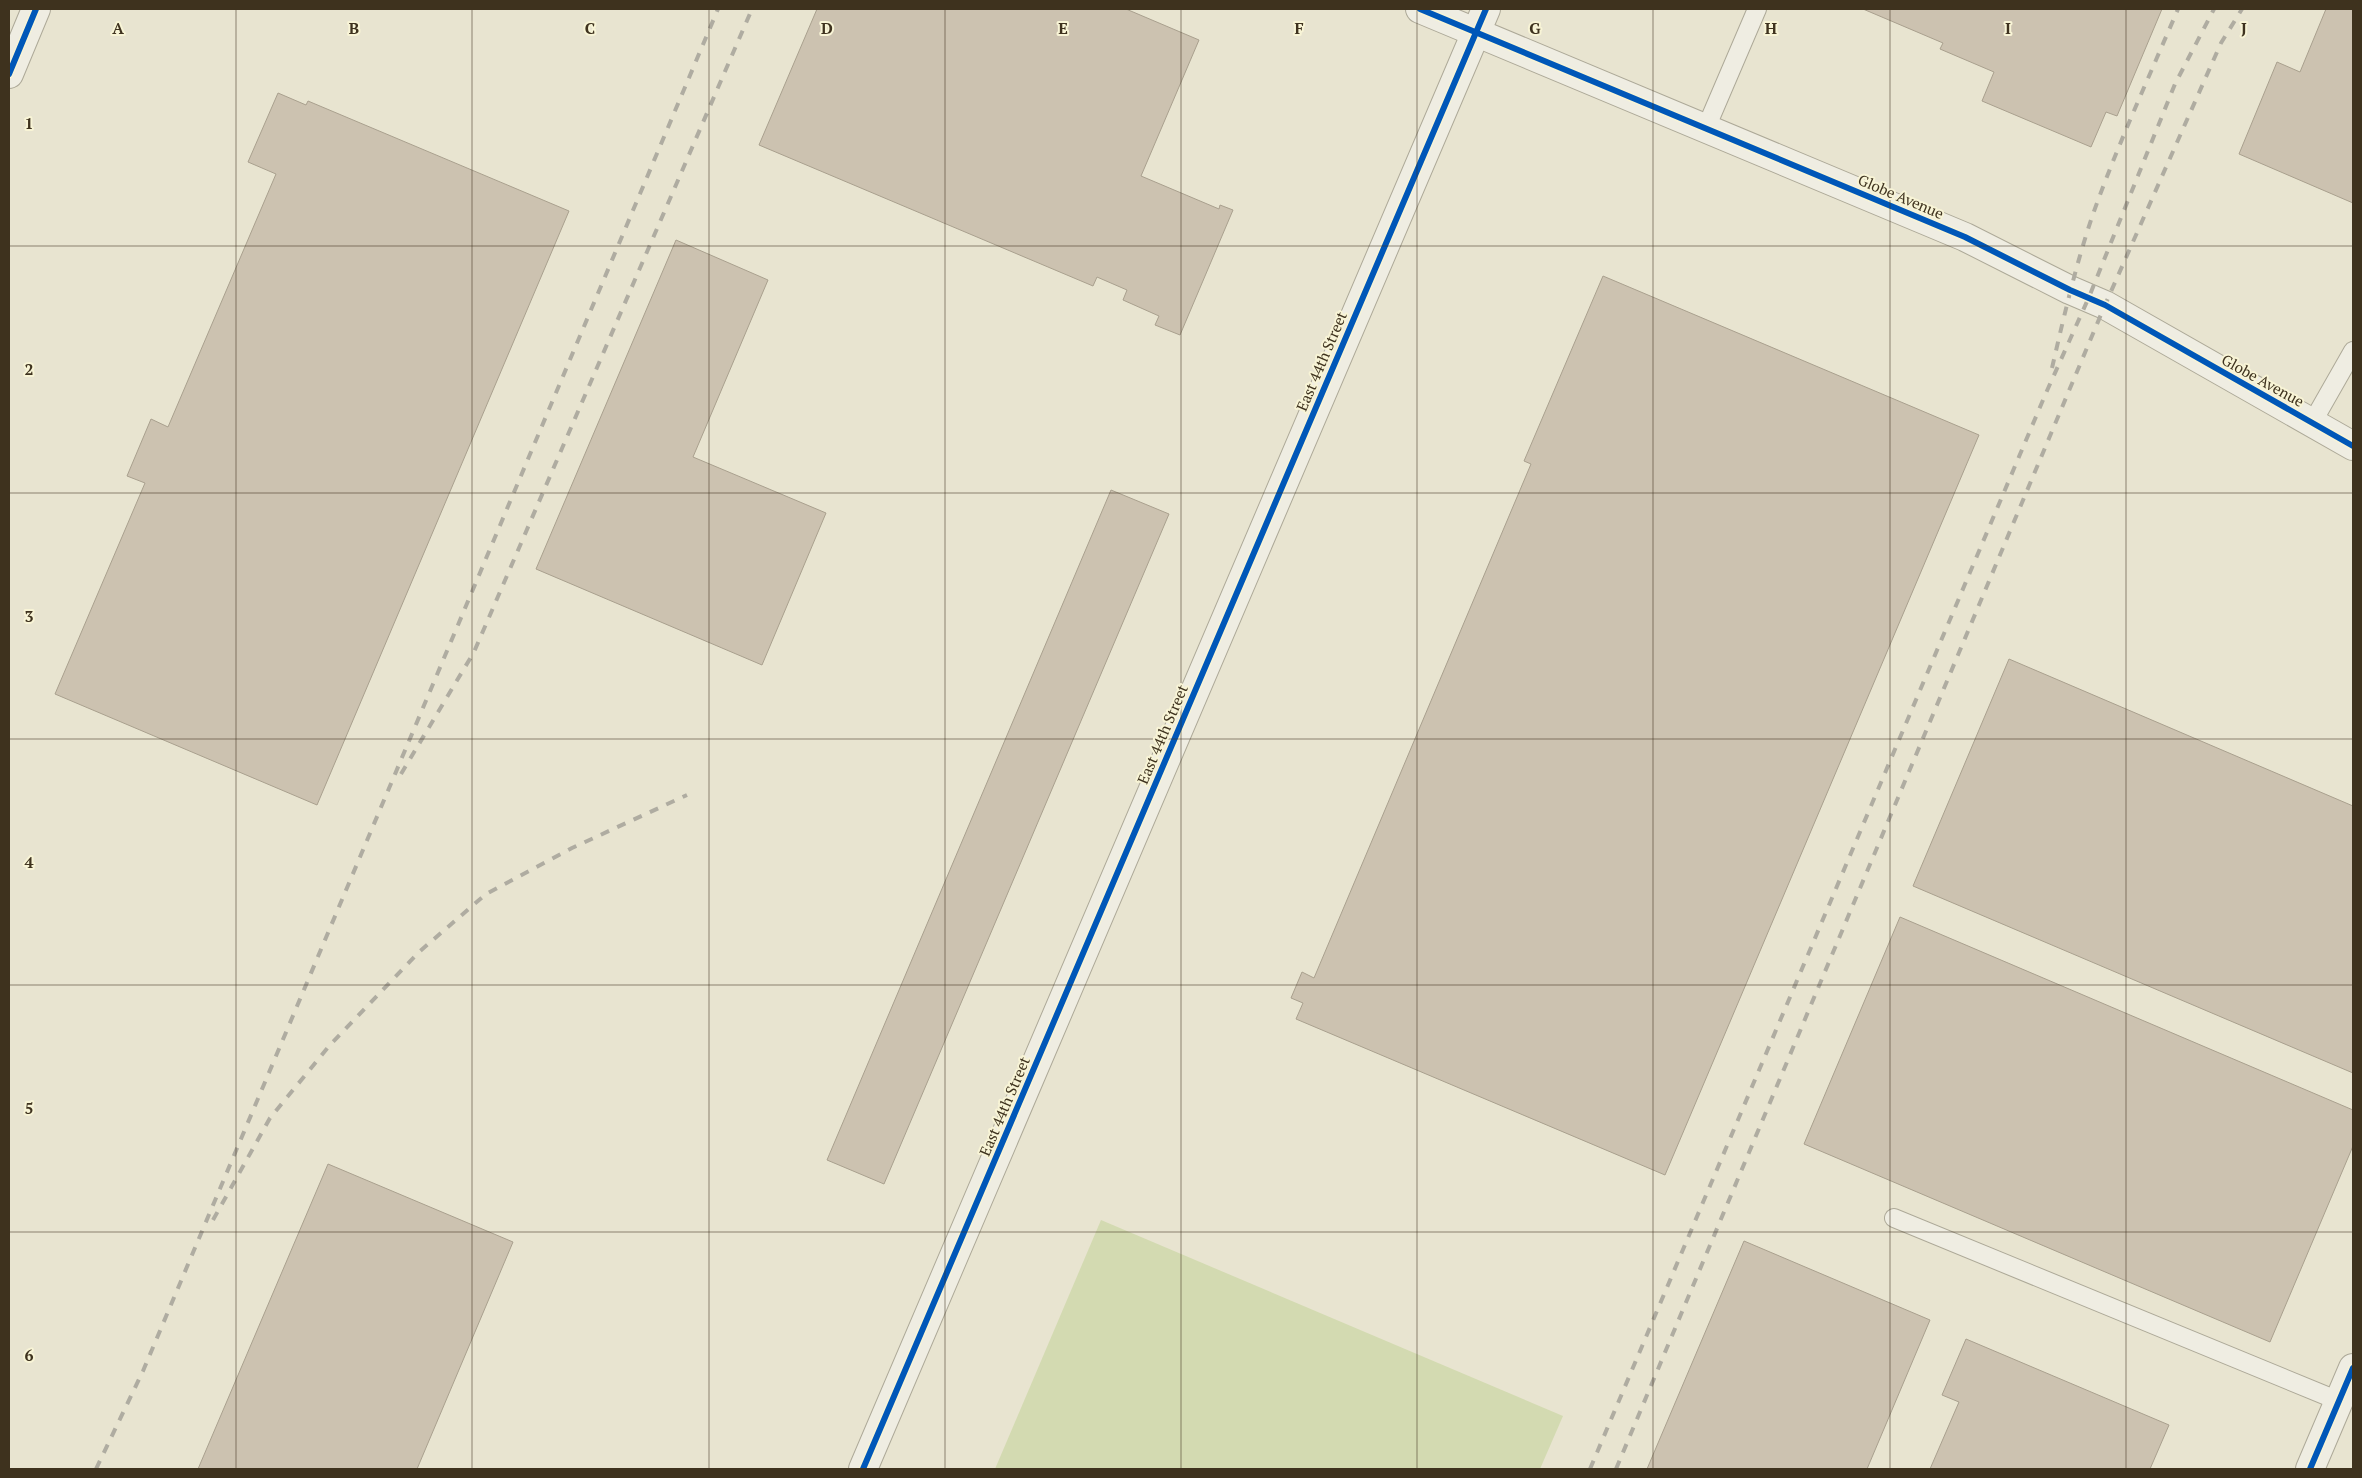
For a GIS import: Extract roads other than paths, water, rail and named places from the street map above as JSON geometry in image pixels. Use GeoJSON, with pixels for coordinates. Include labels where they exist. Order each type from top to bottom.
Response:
{"type":"FeatureCollection","features":[{"type":"Feature","properties":{"kind":"street"},"geometry":{"type":"LineString","coordinates":[[9,74],[36,9]]}},
{"type":"Feature","properties":{"kind":"street","name":"Globe Avenue"},"geometry":{"type":"LineString","coordinates":[[1420,9],[1481,20],[1706,128],[1965,237],[2070,290],[2105,305],[2353,446]]}},
{"type":"Feature","properties":{"kind":"street","name":"East 44th Street"},"geometry":{"type":"LineString","coordinates":[[863,1469],[1481,20]]}},
{"type":"Feature","properties":{"kind":"street"},"geometry":{"type":"LineString","coordinates":[[2310,1469],[2353,1368]]}},
{"type":"Feature","properties":{"kind":"lane"},"geometry":{"type":"LineString","coordinates":[[1706,128],[1757,9]]}},
{"type":"Feature","properties":{"kind":"lane"},"geometry":{"type":"LineString","coordinates":[[2312,423],[2353,352]]}},
{"type":"Feature","properties":{"kind":"lane"},"geometry":{"type":"LineString","coordinates":[[1894,1218],[2339,1402]]}},
{"type":"Feature","properties":{"kind":"railway"},"geometry":{"type":"LineString","coordinates":[[96,1469],[143,1371],[718,9]]}},
{"type":"Feature","properties":{"kind":"railway"},"geometry":{"type":"LineString","coordinates":[[401,774],[474,652],[752,9]]}},
{"type":"Feature","properties":{"kind":"railway"},"geometry":{"type":"LineString","coordinates":[[2052,368],[2076,271],[2093,214],[2123,136],[2178,9]]}},
{"type":"Feature","properties":{"kind":"railway"},"geometry":{"type":"LineString","coordinates":[[1590,1469],[2046,393],[2089,297],[2175,84],[2214,9]]}},
{"type":"Feature","properties":{"kind":"railway"},"geometry":{"type":"LineString","coordinates":[[1616,1469],[2105,305],[2221,43],[2242,9]]}},
{"type":"Feature","properties":{"kind":"railway"},"geometry":{"type":"LineString","coordinates":[[213,1220],[270,1118],[330,1045],[419,952],[486,894],[572,848],[687,795]]}}]}
